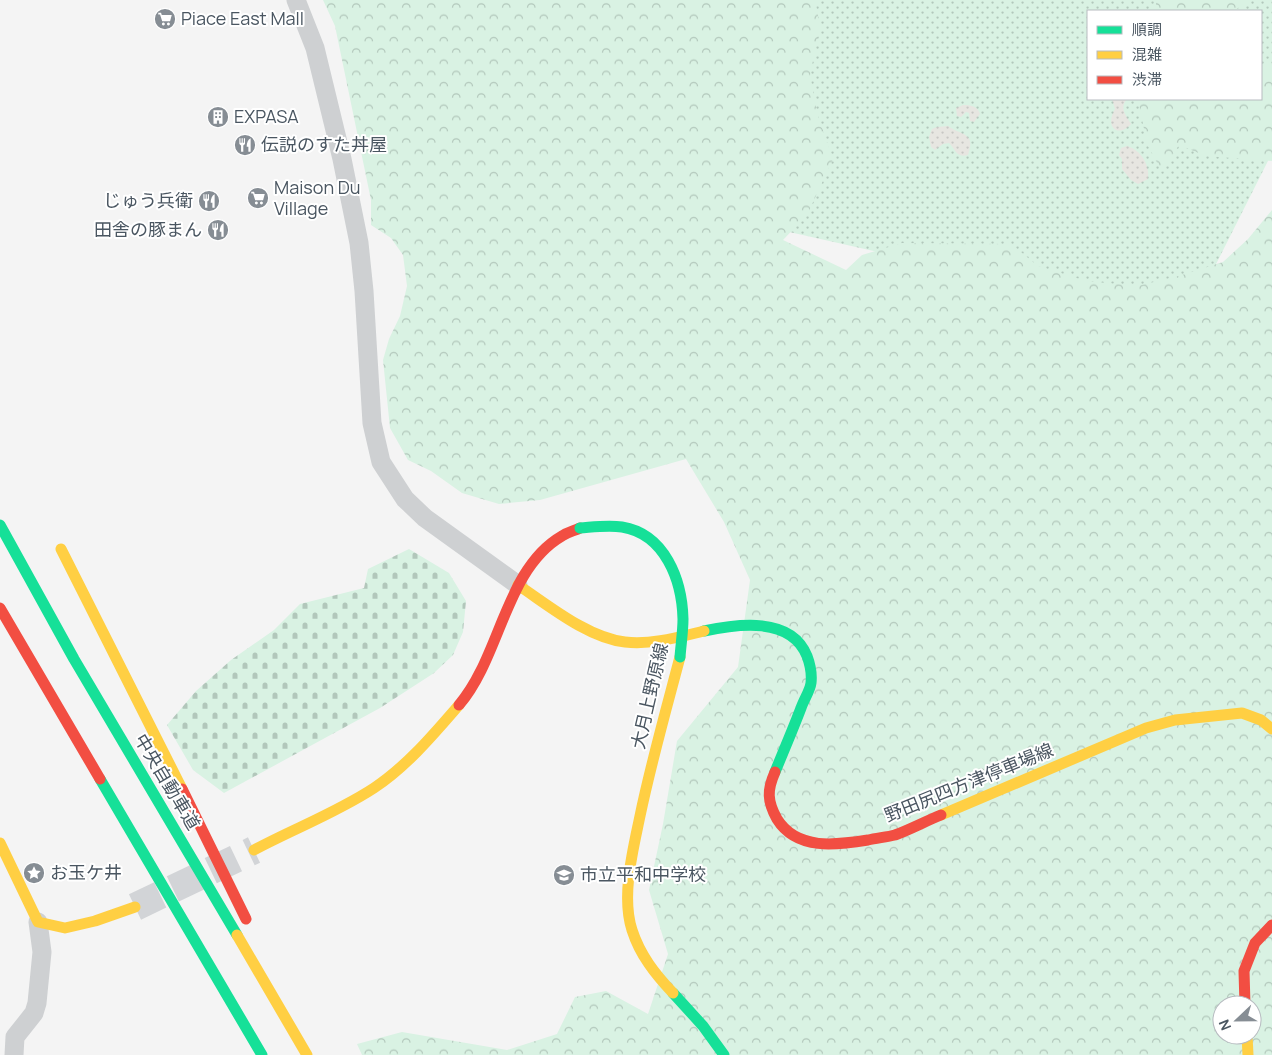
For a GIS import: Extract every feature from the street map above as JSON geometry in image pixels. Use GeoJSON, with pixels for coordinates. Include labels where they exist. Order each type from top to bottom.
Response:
{"type":"FeatureCollection","features":[{"type":"Feature","properties":{"kind":"main road","name":"大月上野原線"},"geometry":{"type":"LineString","coordinates":[[254,850],[360,797],[387,778],[430,738],[474,687],[493,647],[518,585],[542,553],[559,537],[580,528],[598,524],[632,528],[649,536],[664,552],[673,566],[679,585],[683,617],[680,657],[648,779],[632,854],[627,894],[631,928],[643,957],[663,983],[703,1026],[724,1055]]}},
{"type":"Feature","properties":{"kind":"main road","name":"中央自動車道"},"geometry":{"type":"LineString","coordinates":[[0,525],[100,703],[307,1055]]}},
{"type":"Feature","properties":{"kind":"main road"},"geometry":{"type":"LineString","coordinates":[[61,549],[210,844],[251,930]]}},
{"type":"Feature","properties":{"kind":"main road","name":"野田尻四方津停車場線"},"geometry":{"type":"LineString","coordinates":[[518,585],[567,617],[600,634],[623,642],[653,642],[731,626],[756,624],[781,630],[800,643],[808,660],[811,682],[769,786],[769,802],[778,820],[792,835],[809,842],[827,845],[860,842],[894,835],[1146,728],[1175,720],[1242,713],[1261,720],[1272,729]]}},
{"type":"Feature","properties":{"kind":"main road"},"geometry":{"type":"LineString","coordinates":[[0,608],[262,1055]]}},
{"type":"Feature","properties":{"kind":"main road"},"geometry":{"type":"LineString","coordinates":[[0,843],[38,922],[65,928],[96,921],[135,907]]}},
{"type":"Feature","properties":{"kind":"main road"},"geometry":{"type":"LineString","coordinates":[[1245,995],[1244,971],[1255,943],[1272,925]]}},
{"type":"Feature","properties":{"kind":"main road"},"geometry":{"type":"LineString","coordinates":[[296,1013],[319,1055]]}},
{"type":"Feature","properties":{"kind":"street"},"geometry":{"type":"LineString","coordinates":[[296,0],[315,48],[342,159],[359,243],[364,291],[372,423],[381,462],[405,499],[425,518],[518,585]]}},
{"type":"Feature","properties":{"kind":"street"},"geometry":{"type":"LineString","coordinates":[[14,1055],[15,1037],[34,1013],[37,1002],[42,952],[38,922]]}},
{"type":"Feature","properties":{"kind":"green space"},"geometry":{"type":"Polygon","coordinates":[[[323,0],[815,0],[820,26],[810,75],[817,113],[833,159],[807,215],[783,240],[846,270],[862,255],[902,243],[1011,244],[1038,266],[1086,281],[1137,286],[1179,276],[1223,262],[1248,239],[1272,210],[1272,1055],[362,1055],[357,1044],[402,1032],[507,1050],[557,1034],[575,997],[606,991],[648,1014],[668,954],[649,890],[663,824],[677,741],[738,667],[750,580],[724,522],[686,459],[540,500],[499,504],[462,493],[431,471],[408,460],[390,428],[383,360],[389,339],[400,316],[407,286],[403,255],[391,238],[371,225],[371,200],[335,26],[323,0]]]}},
{"type":"Feature","properties":{"kind":"green space"},"geometry":{"type":"Polygon","coordinates":[[[653,0],[1272,0],[1272,153],[1197,302],[1100,302],[776,229],[653,0]]]}},
{"type":"Feature","properties":{"kind":"green space"},"geometry":{"type":"Polygon","coordinates":[[[1156,0],[1252,0],[1235,10],[1156,10],[1156,0]]]}},
{"type":"Feature","properties":{"kind":"green space"},"geometry":{"type":"Polygon","coordinates":[[[1272,64],[1272,161],[1206,156],[1179,145],[1162,172],[1147,144],[1138,100],[1262,100],[1262,67],[1272,64]]]}},
{"type":"Feature","properties":{"kind":"green space"},"geometry":{"type":"Polygon","coordinates":[[[409,549],[449,573],[466,601],[463,632],[453,655],[434,673],[380,708],[224,793],[193,770],[167,725],[196,691],[231,660],[274,630],[300,604],[364,588],[368,569],[409,549]]]}},
{"type":"Feature","properties":{"kind":"sand"},"geometry":{"type":"Polygon","coordinates":[[[1112,100],[1126,100],[1123,108],[1131,124],[1122,130],[1114,129],[1112,126],[1111,121],[1115,109],[1112,100]]]}},
{"type":"Feature","properties":{"kind":"sand"},"geometry":{"type":"Polygon","coordinates":[[[963,105],[973,106],[979,111],[980,114],[974,122],[970,121],[969,113],[966,112],[961,117],[957,116],[956,108],[963,105]]]}},
{"type":"Feature","properties":{"kind":"sand"},"geometry":{"type":"Polygon","coordinates":[[[948,126],[969,138],[970,148],[968,155],[964,156],[957,153],[949,143],[943,144],[935,150],[931,147],[929,137],[932,129],[948,126]]]}},
{"type":"Feature","properties":{"kind":"sand"},"geometry":{"type":"Polygon","coordinates":[[[1127,146],[1144,159],[1148,168],[1148,179],[1138,184],[1131,180],[1122,169],[1122,159],[1119,155],[1121,148],[1127,146]]]}},
{"type":"Feature","properties":{"kind":"tunnel"},"geometry":{"type":"LineString","coordinates":[[135,907],[254,850]]}},
{"type":"Feature","properties":{"kind":"traffic: fast"},"geometry":{"type":"LineString","coordinates":[[0,525],[74,659],[237,935]]}},
{"type":"Feature","properties":{"kind":"traffic: fast"},"geometry":{"type":"LineString","coordinates":[[580,528],[622,527],[637,531],[650,539],[660,549],[675,575],[682,604],[683,619],[680,657]]}},
{"type":"Feature","properties":{"kind":"traffic: fast"},"geometry":{"type":"LineString","coordinates":[[704,631],[747,625],[776,629],[789,634],[799,643],[807,656],[811,673],[810,686],[775,772]]}},
{"type":"Feature","properties":{"kind":"traffic: fast"},"geometry":{"type":"LineString","coordinates":[[100,779],[262,1055]]}},
{"type":"Feature","properties":{"kind":"traffic: fast"},"geometry":{"type":"LineString","coordinates":[[673,993],[703,1026],[724,1055]]}},
{"type":"Feature","properties":{"kind":"traffic: slow"},"geometry":{"type":"LineString","coordinates":[[61,549],[182,789]]}},
{"type":"Feature","properties":{"kind":"traffic: slow"},"geometry":{"type":"LineString","coordinates":[[518,585],[569,620],[611,639],[635,643],[665,640],[704,631]]}},
{"type":"Feature","properties":{"kind":"traffic: slow"},"geometry":{"type":"LineString","coordinates":[[673,993],[649,964],[635,939],[629,917],[628,888],[631,858],[644,796],[680,657]]}},
{"type":"Feature","properties":{"kind":"traffic: slow"},"geometry":{"type":"LineString","coordinates":[[254,850],[345,805],[374,788],[409,760],[459,705]]}},
{"type":"Feature","properties":{"kind":"traffic: slow"},"geometry":{"type":"LineString","coordinates":[[941,815],[1146,728],[1175,720],[1242,713],[1261,720],[1272,729]]}},
{"type":"Feature","properties":{"kind":"traffic: slow"},"geometry":{"type":"LineString","coordinates":[[0,843],[38,922],[65,928],[95,921],[135,907]]}},
{"type":"Feature","properties":{"kind":"traffic: slow"},"geometry":{"type":"LineString","coordinates":[[237,935],[307,1055]]}},
{"type":"Feature","properties":{"kind":"traffic: slow"},"geometry":{"type":"LineString","coordinates":[[1248,1045],[1248,1055]]}},
{"type":"Feature","properties":{"kind":"traffic: jam"},"geometry":{"type":"LineString","coordinates":[[459,705],[485,663],[515,591],[528,569],[543,551],[562,536],[580,528]]}},
{"type":"Feature","properties":{"kind":"traffic: jam"},"geometry":{"type":"LineString","coordinates":[[0,608],[100,779]]}},
{"type":"Feature","properties":{"kind":"traffic: jam"},"geometry":{"type":"LineString","coordinates":[[775,772],[769,790],[774,813],[785,829],[806,841],[831,844],[895,835],[941,815]]}},
{"type":"Feature","properties":{"kind":"traffic: jam"},"geometry":{"type":"LineString","coordinates":[[182,789],[246,919]]}},
{"type":"Feature","properties":{"kind":"traffic: jam"},"geometry":{"type":"LineString","coordinates":[[1245,995],[1244,971],[1255,943],[1272,925]]}},
{"type":"Feature","properties":{"kind":"place","name":"Piace East Mall"},"geometry":{"type":"Point","coordinates":[165,19]}},
{"type":"Feature","properties":{"kind":"place","name":"EXPASA"},"geometry":{"type":"Point","coordinates":[218,117]}},
{"type":"Feature","properties":{"kind":"place","name":"伝説のすた丼屋"},"geometry":{"type":"Point","coordinates":[245,145]}},
{"type":"Feature","properties":{"kind":"place","name":"Maison Du Village"},"geometry":{"type":"Point","coordinates":[258,198]}},
{"type":"Feature","properties":{"kind":"place","name":"じゅう兵衛"},"geometry":{"type":"Point","coordinates":[209,201]}},
{"type":"Feature","properties":{"kind":"place","name":"田舎の豚まん"},"geometry":{"type":"Point","coordinates":[218,230]}},
{"type":"Feature","properties":{"kind":"place","name":"お玉ケ井"},"geometry":{"type":"Point","coordinates":[34,873]}},
{"type":"Feature","properties":{"kind":"place","name":"市立平和中学校"},"geometry":{"type":"Point","coordinates":[564,875]}}]}
